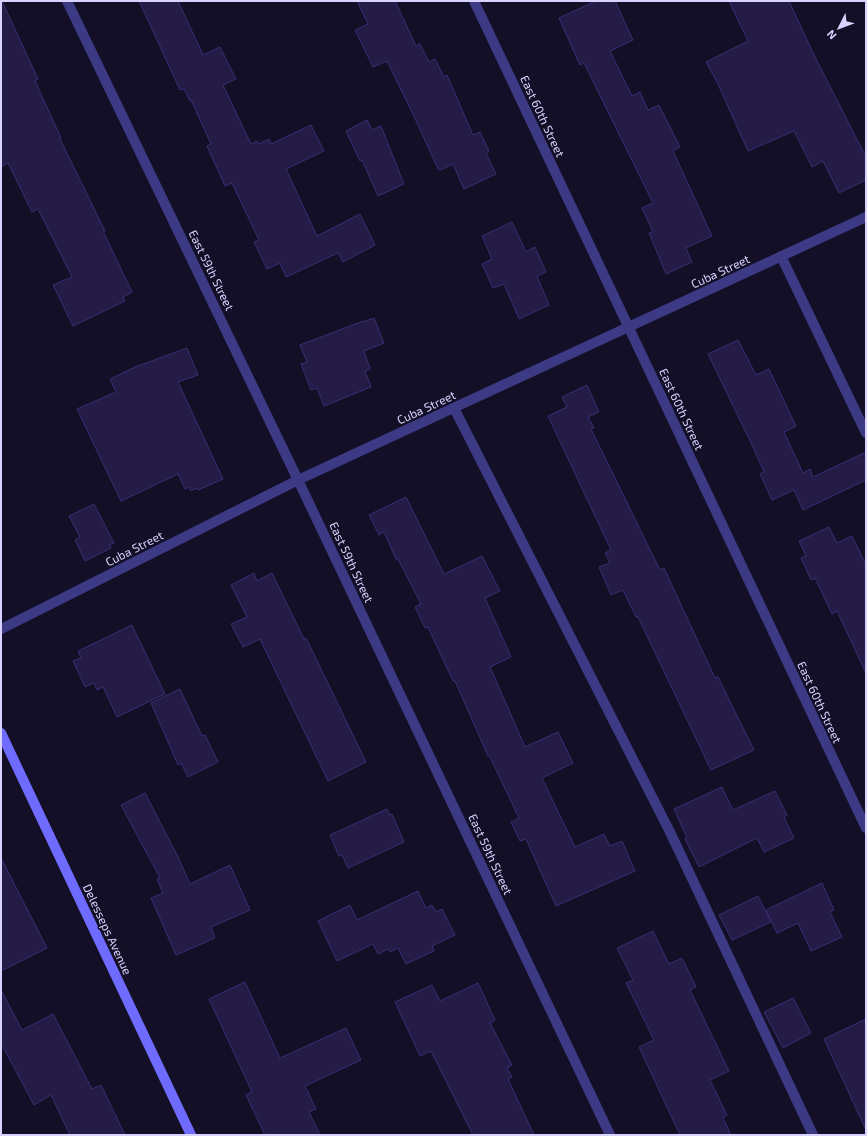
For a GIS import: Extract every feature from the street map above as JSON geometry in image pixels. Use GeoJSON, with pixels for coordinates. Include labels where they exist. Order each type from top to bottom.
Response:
{"type":"FeatureCollection","features":[{"type":"Feature","properties":{"kind":"main road","name":"Delesseps Avenue"},"geometry":{"type":"LineString","coordinates":[[1,733],[191,1135]]}},
{"type":"Feature","properties":{"kind":"street","name":"East 59th Street"},"geometry":{"type":"LineString","coordinates":[[67,1],[298,480],[610,1135]]}},
{"type":"Feature","properties":{"kind":"street","name":"East 60th Street"},"geometry":{"type":"LineString","coordinates":[[474,1],[866,828]]}},
{"type":"Feature","properties":{"kind":"street","name":"Cuba Street"},"geometry":{"type":"LineString","coordinates":[[1,629],[298,480],[866,217]]}},
{"type":"Feature","properties":{"kind":"street"},"geometry":{"type":"LineString","coordinates":[[781,256],[866,433]]}},
{"type":"Feature","properties":{"kind":"street"},"geometry":{"type":"LineString","coordinates":[[454,408],[670,832],[813,1135]]}},
{"type":"Feature","properties":{"kind":"building"},"geometry":{"type":"Polygon","coordinates":[[[1,1],[38,79],[35,81],[61,138],[60,139],[105,231],[103,231],[132,292],[123,297],[125,301],[73,326],[53,285],[72,277],[38,209],[32,212],[8,163],[1,167],[1,1]]]}},
{"type":"Feature","properties":{"kind":"building"},"geometry":{"type":"Polygon","coordinates":[[[139,1],[178,1],[203,55],[220,47],[236,79],[223,85],[251,144],[257,141],[259,144],[269,139],[271,144],[311,125],[324,151],[286,169],[317,236],[360,214],[375,245],[343,262],[338,253],[286,277],[280,263],[267,269],[254,242],[259,240],[232,183],[225,186],[207,146],[211,144],[191,100],[190,101],[184,89],[180,90],[139,1]]]}},
{"type":"Feature","properties":{"kind":"building"},"geometry":{"type":"Polygon","coordinates":[[[357,1],[395,1],[416,46],[420,44],[429,62],[435,59],[444,77],[447,75],[473,135],[480,132],[489,151],[486,153],[496,174],[464,189],[453,164],[440,170],[438,169],[387,61],[373,67],[355,30],[368,24],[357,1]]]}},
{"type":"Feature","properties":{"kind":"building"},"geometry":{"type":"Polygon","coordinates":[[[596,1],[615,1],[633,40],[610,51],[632,96],[640,92],[648,110],[659,105],[680,147],[673,151],[712,236],[686,248],[692,262],[666,274],[649,233],[653,232],[642,208],[653,203],[584,63],[580,65],[559,18],[596,1]]]}},
{"type":"Feature","properties":{"kind":"building"},"geometry":{"type":"Polygon","coordinates":[[[729,1],[789,1],[814,55],[866,157],[866,180],[839,193],[823,161],[812,167],[794,131],[748,151],[717,82],[706,62],[748,41],[729,1]]]}},
{"type":"Feature","properties":{"kind":"building"},"geometry":{"type":"Polygon","coordinates":[[[367,120],[372,130],[381,126],[404,184],[378,196],[362,160],[360,161],[346,131],[367,120]]]}},
{"type":"Feature","properties":{"kind":"building"},"geometry":{"type":"Polygon","coordinates":[[[512,222],[526,252],[535,247],[546,272],[537,276],[549,305],[519,319],[504,284],[493,288],[482,264],[492,259],[482,236],[512,222]]]}},
{"type":"Feature","properties":{"kind":"building"},"geometry":{"type":"Polygon","coordinates":[[[374,318],[384,343],[364,351],[370,369],[365,371],[371,387],[324,406],[317,388],[311,390],[301,364],[307,362],[300,345],[374,318]]]}},
{"type":"Feature","properties":{"kind":"building"},"geometry":{"type":"Polygon","coordinates":[[[738,340],[756,375],[769,369],[796,426],[784,432],[803,473],[810,469],[813,477],[866,452],[866,480],[803,510],[794,490],[772,500],[760,474],[764,472],[708,354],[738,340]]]}},
{"type":"Feature","properties":{"kind":"building"},"geometry":{"type":"Polygon","coordinates":[[[187,348],[198,375],[178,382],[223,479],[198,490],[197,488],[191,491],[189,487],[185,489],[178,474],[121,501],[77,409],[116,392],[110,379],[135,367],[187,348]]]}},
{"type":"Feature","properties":{"kind":"building"},"geometry":{"type":"Polygon","coordinates":[[[587,385],[599,412],[588,417],[594,428],[591,429],[660,570],[664,568],[715,678],[718,677],[754,750],[711,770],[638,617],[636,617],[623,590],[611,595],[599,567],[610,563],[605,553],[611,550],[548,416],[567,407],[562,397],[587,385]]]}},
{"type":"Feature","properties":{"kind":"building"},"geometry":{"type":"Polygon","coordinates":[[[406,497],[444,574],[482,556],[500,591],[485,598],[511,657],[490,667],[525,747],[558,732],[573,763],[542,778],[575,847],[604,834],[610,846],[622,841],[635,871],[556,906],[526,839],[520,841],[511,822],[519,818],[489,755],[488,756],[455,681],[453,681],[428,627],[425,628],[415,607],[421,604],[398,559],[396,559],[384,532],[379,535],[369,515],[406,497]]]}},
{"type":"Feature","properties":{"kind":"building"},"geometry":{"type":"Polygon","coordinates":[[[94,504],[114,543],[109,545],[111,548],[85,561],[75,540],[80,537],[69,516],[94,504]]]}},
{"type":"Feature","properties":{"kind":"building"},"geometry":{"type":"Polygon","coordinates":[[[829,527],[837,543],[852,536],[866,565],[866,673],[837,611],[832,614],[815,578],[811,580],[801,558],[806,556],[799,541],[829,527]]]}},
{"type":"Feature","properties":{"kind":"building"},"geometry":{"type":"Polygon","coordinates":[[[254,573],[257,581],[272,573],[304,639],[306,638],[366,762],[328,781],[260,639],[243,647],[231,624],[247,617],[231,585],[254,573]]]}},
{"type":"Feature","properties":{"kind":"building"},"geometry":{"type":"Polygon","coordinates":[[[132,625],[165,694],[117,717],[103,687],[97,690],[94,683],[85,687],[73,661],[81,658],[78,651],[132,625]]]}},
{"type":"Feature","properties":{"kind":"building"},"geometry":{"type":"Polygon","coordinates":[[[180,689],[202,736],[205,735],[218,762],[188,777],[181,763],[178,765],[151,703],[180,689]]]}},
{"type":"Feature","properties":{"kind":"building"},"geometry":{"type":"Polygon","coordinates":[[[722,787],[733,810],[775,791],[787,815],[784,817],[794,838],[764,852],[757,838],[699,867],[685,839],[687,838],[674,809],[722,787]]]}},
{"type":"Feature","properties":{"kind":"building"},"geometry":{"type":"Polygon","coordinates":[[[145,793],[178,857],[190,884],[230,865],[250,910],[211,927],[215,938],[176,955],[151,898],[163,893],[157,879],[160,878],[121,805],[145,793]]]}},
{"type":"Feature","properties":{"kind":"building"},"geometry":{"type":"Polygon","coordinates":[[[387,809],[390,815],[392,814],[404,842],[348,868],[342,855],[339,856],[330,835],[387,809]]]}},
{"type":"Feature","properties":{"kind":"building"},"geometry":{"type":"Polygon","coordinates":[[[1,858],[47,948],[1,971],[1,858]]]}},
{"type":"Feature","properties":{"kind":"building"},"geometry":{"type":"Polygon","coordinates":[[[822,883],[834,910],[830,912],[842,937],[811,951],[798,923],[777,933],[766,910],[822,883]]]}},
{"type":"Feature","properties":{"kind":"building"},"geometry":{"type":"Polygon","coordinates":[[[418,891],[426,908],[432,905],[436,912],[442,909],[455,935],[432,946],[434,951],[406,964],[398,948],[390,952],[388,949],[378,954],[373,944],[337,961],[318,921],[350,905],[357,920],[418,891]]]}},
{"type":"Feature","properties":{"kind":"building"},"geometry":{"type":"Polygon","coordinates":[[[758,896],[771,922],[732,940],[719,915],[758,896]]]}},
{"type":"Feature","properties":{"kind":"building"},"geometry":{"type":"Polygon","coordinates":[[[653,931],[669,964],[682,958],[696,987],[690,990],[729,1071],[710,1080],[727,1115],[723,1118],[731,1135],[680,1135],[639,1047],[654,1040],[626,983],[633,980],[617,948],[653,931]]]}},
{"type":"Feature","properties":{"kind":"building"},"geometry":{"type":"Polygon","coordinates":[[[245,982],[280,1058],[346,1028],[361,1060],[305,1086],[316,1109],[309,1112],[320,1135],[265,1135],[246,1095],[252,1092],[209,999],[245,982]]]}},
{"type":"Feature","properties":{"kind":"building"},"geometry":{"type":"Polygon","coordinates":[[[478,983],[495,1020],[490,1023],[512,1065],[507,1068],[512,1077],[508,1079],[534,1135],[473,1135],[431,1051],[420,1056],[395,1002],[432,985],[440,1001],[478,983]]]}},
{"type":"Feature","properties":{"kind":"building"},"geometry":{"type":"Polygon","coordinates":[[[1,990],[22,1030],[53,1014],[92,1089],[101,1085],[125,1135],[70,1135],[51,1095],[34,1105],[1,1043],[1,990]]]}},
{"type":"Feature","properties":{"kind":"building"},"geometry":{"type":"Polygon","coordinates":[[[793,998],[811,1033],[783,1048],[764,1012],[793,998]]]}},
{"type":"Feature","properties":{"kind":"building"},"geometry":{"type":"Polygon","coordinates":[[[866,1019],[866,1130],[824,1039],[866,1019]]]}}]}
